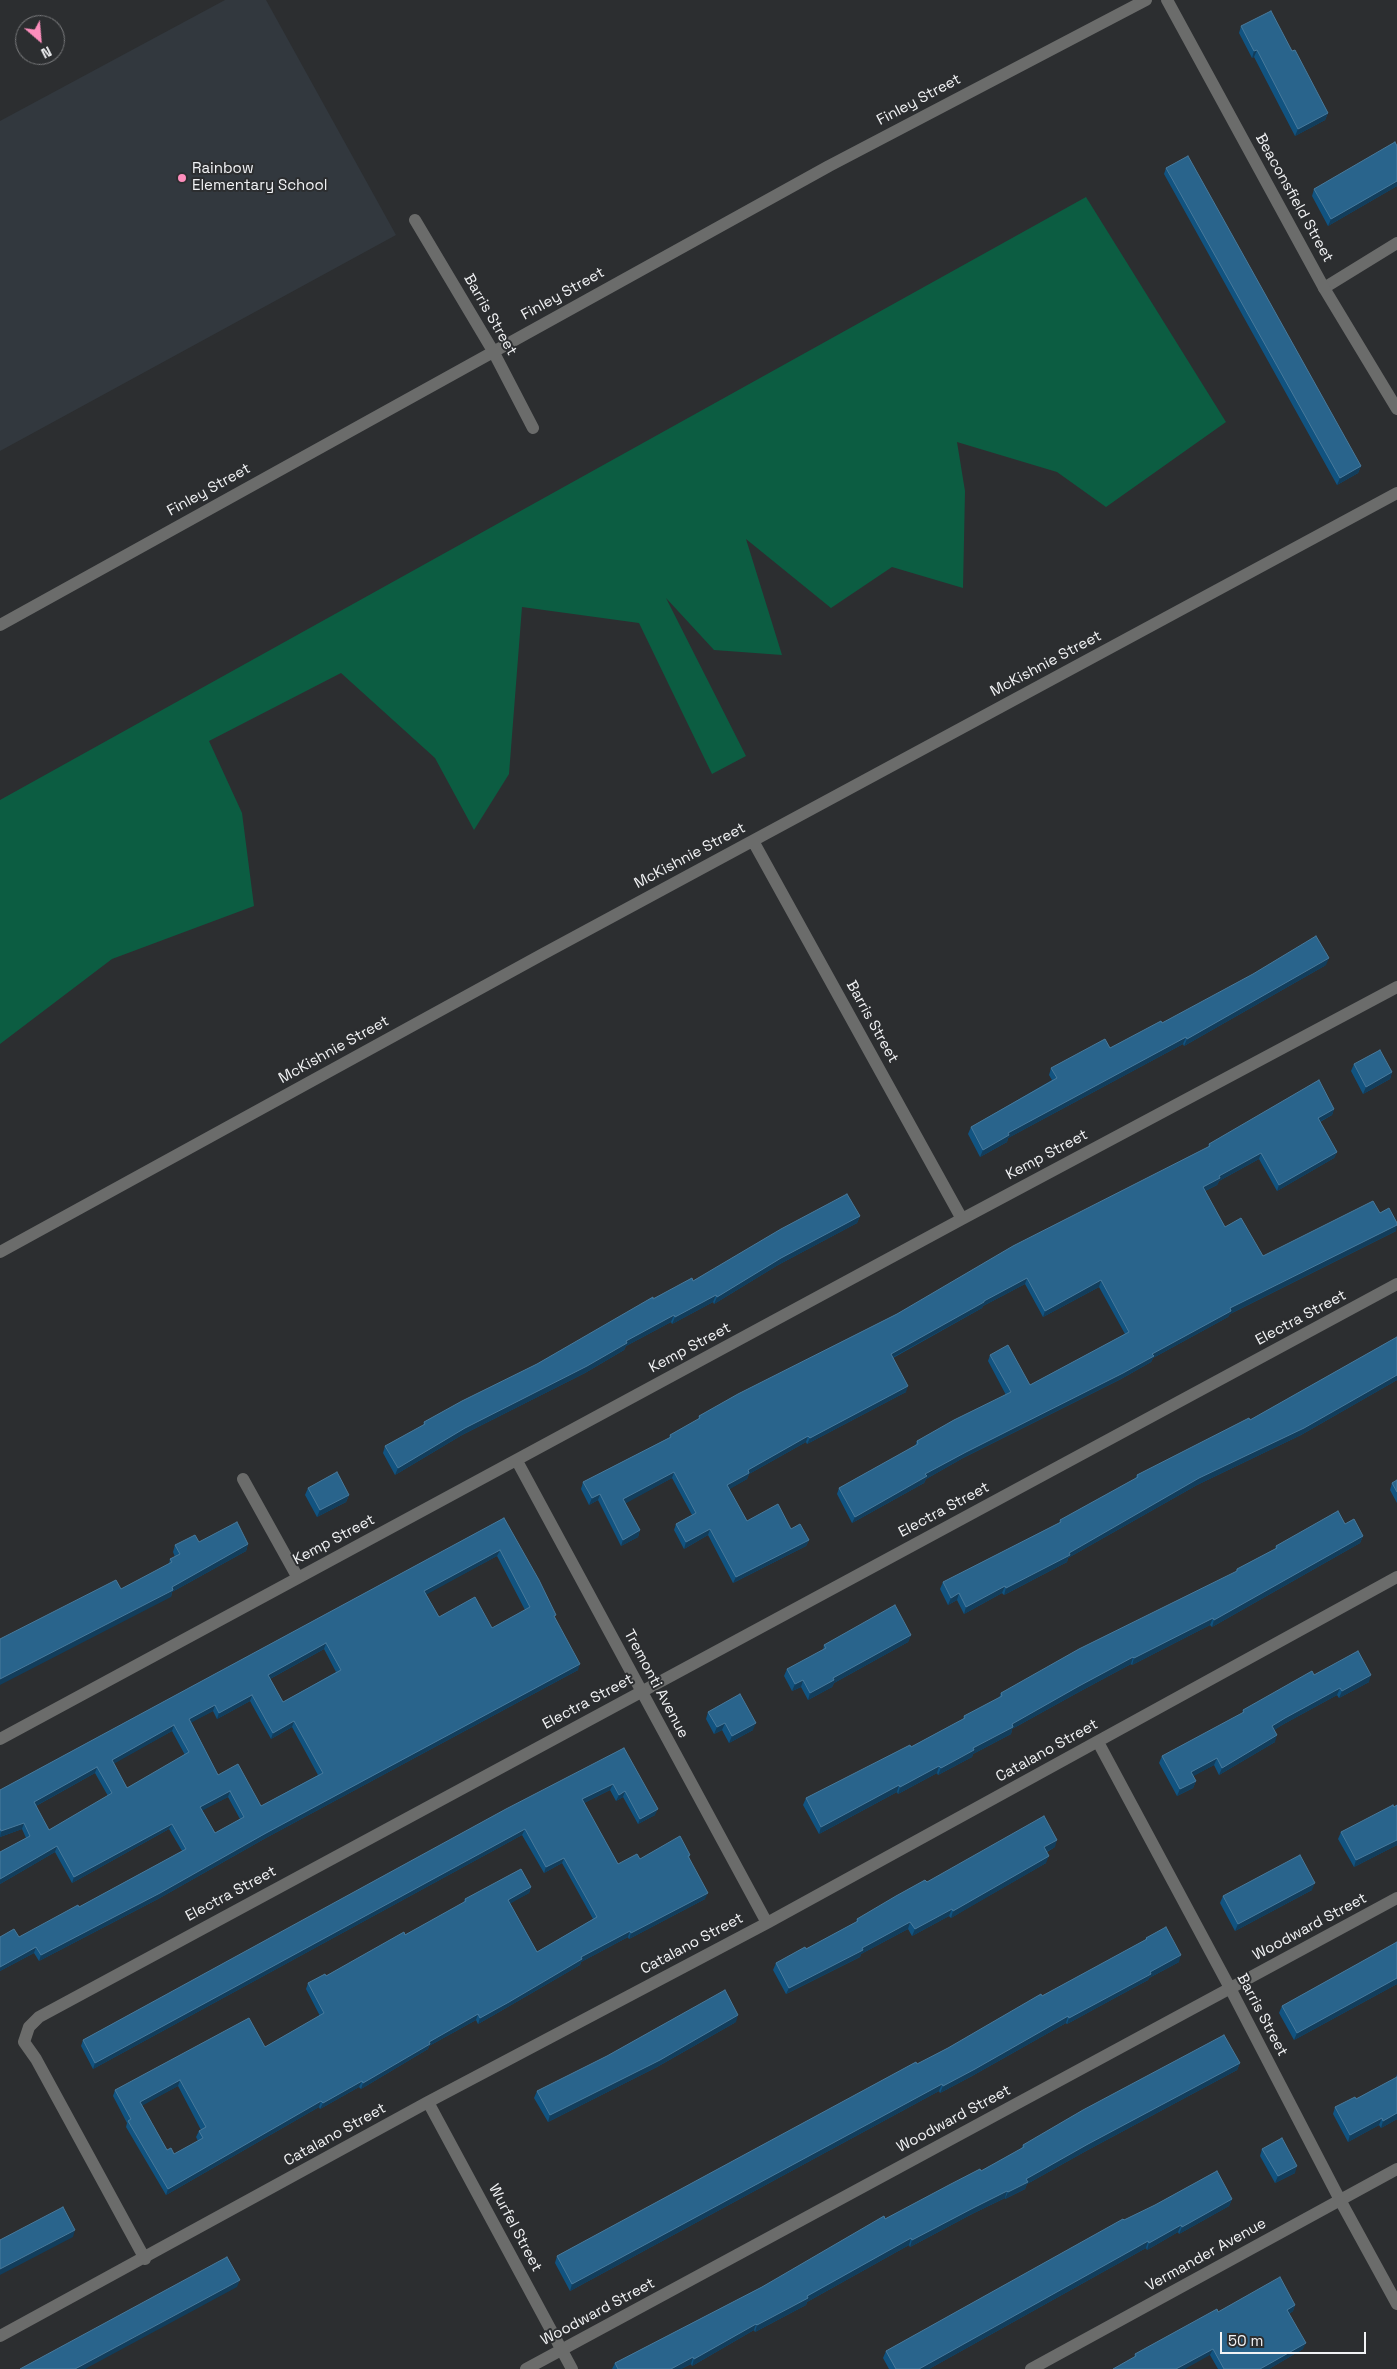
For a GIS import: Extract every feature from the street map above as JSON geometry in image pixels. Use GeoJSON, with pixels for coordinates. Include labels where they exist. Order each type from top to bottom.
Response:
{"type":"FeatureCollection","features":[{"type":"Feature","properties":{"kind":"street","name":"Finley Street"},"geometry":{"type":"LineString","coordinates":[[0,625],[830,166],[1146,0]]}},
{"type":"Feature","properties":{"kind":"street","name":"Beaconsfield Street"},"geometry":{"type":"LineString","coordinates":[[1167,0],[1324,288],[1397,409]]}},
{"type":"Feature","properties":{"kind":"street","name":"Barris Street"},"geometry":{"type":"LineString","coordinates":[[415,220],[493,351],[533,428]]}},
{"type":"Feature","properties":{"kind":"street"},"geometry":{"type":"LineString","coordinates":[[1324,288],[1397,243]]}},
{"type":"Feature","properties":{"kind":"street","name":"McKishnie Street"},"geometry":{"type":"LineString","coordinates":[[0,1252],[753,841],[1397,493]]}},
{"type":"Feature","properties":{"kind":"street","name":"Barris Street"},"geometry":{"type":"LineString","coordinates":[[753,841],[962,1219]]}},
{"type":"Feature","properties":{"kind":"street","name":"Kemp Street"},"geometry":{"type":"LineString","coordinates":[[0,1739],[962,1219],[1397,987]]}},
{"type":"Feature","properties":{"kind":"street","name":"Electra Street"},"geometry":{"type":"LineString","coordinates":[[145,2259],[36,2059],[24,2042],[28,2027],[39,2017],[1397,1284]]}},
{"type":"Feature","properties":{"kind":"street","name":"Tremonti Avenue"},"geometry":{"type":"LineString","coordinates":[[516,1461],[767,1923]]}},
{"type":"Feature","properties":{"kind":"street"},"geometry":{"type":"LineString","coordinates":[[243,1479],[298,1578]]}},
{"type":"Feature","properties":{"kind":"street","name":"Catalano Street"},"geometry":{"type":"LineString","coordinates":[[0,2336],[145,2259],[428,2102],[767,1923],[1397,1577]]}},
{"type":"Feature","properties":{"kind":"street","name":"Barris Street"},"geometry":{"type":"LineString","coordinates":[[1098,1742],[1397,2304]]}},
{"type":"Feature","properties":{"kind":"street","name":"Woodward Street"},"geometry":{"type":"LineString","coordinates":[[526,2369],[1397,1898]]}},
{"type":"Feature","properties":{"kind":"street","name":"Wurfel Street"},"geometry":{"type":"LineString","coordinates":[[428,2102],[572,2369]]}},
{"type":"Feature","properties":{"kind":"street","name":"Vermander Avenue"},"geometry":{"type":"LineString","coordinates":[[1031,2369],[1397,2169]]}},
{"type":"Feature","properties":{"kind":"shaded area","name":"Rainbow Elementary School"},"geometry":{"type":"Polygon","coordinates":[[[225,0],[266,0],[396,235],[0,451],[0,121],[225,0]]]}},
{"type":"Feature","properties":{"kind":"green space"},"geometry":{"type":"Polygon","coordinates":[[[1086,197],[1226,422],[1106,507],[1057,472],[957,442],[965,491],[963,588],[892,567],[831,608],[746,539],[782,655],[714,650],[666,598],[746,756],[712,774],[639,623],[522,607],[509,774],[474,830],[435,758],[341,673],[209,741],[242,813],[254,906],[112,959],[0,1044],[0,800],[1086,197]]]}},
{"type":"Feature","properties":{"kind":"building"},"geometry":{"type":"Polygon","coordinates":[[[1271,11],[1292,51],[1295,50],[1328,113],[1298,129],[1257,50],[1254,51],[1241,26],[1271,11]]]}},
{"type":"Feature","properties":{"kind":"building"},"geometry":{"type":"Polygon","coordinates":[[[1395,142],[1397,146],[1397,181],[1331,219],[1314,189],[1395,142]]]}},
{"type":"Feature","properties":{"kind":"building"},"geometry":{"type":"Polygon","coordinates":[[[1188,156],[1361,466],[1340,478],[1166,168],[1188,156]]]}},
{"type":"Feature","properties":{"kind":"building"},"geometry":{"type":"Polygon","coordinates":[[[1316,936],[1329,958],[1187,1039],[1186,1037],[1008,1133],[1009,1135],[983,1150],[971,1127],[1057,1078],[1051,1068],[1105,1039],[1110,1048],[1161,1021],[1162,1023],[1253,974],[1316,936]]]}},
{"type":"Feature","properties":{"kind":"building"},"geometry":{"type":"Polygon","coordinates":[[[1380,1050],[1392,1072],[1366,1087],[1354,1064],[1380,1050]]]}},
{"type":"Feature","properties":{"kind":"building"},"geometry":{"type":"Polygon","coordinates":[[[1319,1080],[1334,1109],[1318,1118],[1337,1152],[1279,1185],[1261,1153],[1203,1187],[1225,1227],[1241,1218],[1263,1256],[1373,1201],[1380,1213],[1389,1208],[1397,1225],[1230,1308],[1231,1311],[1152,1354],[1154,1356],[925,1474],[927,1476],[855,1517],[839,1488],[918,1444],[917,1441],[954,1420],[1011,1392],[990,1355],[1008,1345],[1030,1385],[1129,1332],[1101,1280],[1045,1311],[1027,1278],[891,1354],[908,1386],[810,1438],[808,1436],[748,1470],[749,1473],[727,1485],[747,1521],[778,1504],[791,1529],[800,1524],[809,1540],[736,1577],[710,1529],[686,1542],[676,1524],[696,1513],[674,1472],[623,1499],[640,1530],[623,1540],[600,1494],[592,1498],[583,1482],[671,1437],[670,1435],[700,1418],[699,1416],[738,1394],[897,1314],[1013,1246],[1210,1146],[1209,1144],[1319,1080]]]}},
{"type":"Feature","properties":{"kind":"building"},"geometry":{"type":"Polygon","coordinates":[[[847,1194],[860,1216],[781,1258],[717,1297],[716,1295],[675,1317],[674,1315],[626,1341],[627,1343],[587,1366],[465,1428],[398,1468],[385,1446],[462,1401],[537,1364],[653,1297],[653,1299],[692,1278],[693,1281],[781,1229],[847,1194]]]}},
{"type":"Feature","properties":{"kind":"building"},"geometry":{"type":"Polygon","coordinates":[[[1397,1337],[1397,1375],[1304,1428],[1199,1478],[1069,1553],[1070,1555],[1006,1588],[1005,1586],[966,1607],[959,1593],[951,1598],[943,1582],[1061,1522],[1060,1520],[1138,1477],[1137,1475],[1249,1418],[1250,1420],[1397,1337]]]}},
{"type":"Feature","properties":{"kind":"building"},"geometry":{"type":"Polygon","coordinates":[[[337,1472],[349,1495],[320,1510],[308,1488],[337,1472]]]}},
{"type":"Feature","properties":{"kind":"building"},"geometry":{"type":"Polygon","coordinates":[[[1397,1480],[1397,1492],[1392,1483],[1397,1480]]]}},
{"type":"Feature","properties":{"kind":"building"},"geometry":{"type":"Polygon","coordinates":[[[1338,1511],[1345,1524],[1354,1519],[1363,1536],[1214,1620],[1213,1618],[1133,1657],[1079,1686],[1012,1724],[1013,1727],[973,1748],[974,1750],[941,1768],[939,1766],[900,1787],[899,1785],[821,1827],[806,1798],[910,1745],[911,1747],[965,1718],[964,1716],[1002,1696],[1001,1693],[1079,1649],[1237,1571],[1237,1569],[1277,1548],[1276,1546],[1338,1511]]]}},
{"type":"Feature","properties":{"kind":"building"},"geometry":{"type":"Polygon","coordinates":[[[504,1518],[539,1580],[556,1615],[554,1616],[580,1664],[266,1833],[160,1893],[41,1955],[36,1947],[0,1967],[0,1937],[14,1929],[19,1937],[186,1849],[172,1824],[74,1877],[57,1846],[0,1879],[0,1852],[30,1836],[24,1823],[1,1831],[0,1790],[504,1518]],[[500,1550],[424,1591],[439,1617],[475,1597],[492,1628],[530,1607],[500,1550]],[[326,1643],[268,1675],[283,1702],[341,1670],[326,1643]],[[252,1695],[219,1713],[215,1705],[189,1719],[218,1775],[238,1764],[261,1806],[323,1773],[294,1721],[273,1733],[252,1695]],[[174,1725],[112,1760],[127,1788],[189,1752],[174,1725]],[[97,1767],[34,1802],[49,1830],[112,1793],[97,1767]],[[230,1791],[200,1807],[215,1833],[244,1817],[230,1791]]]}},
{"type":"Feature","properties":{"kind":"building"},"geometry":{"type":"Polygon","coordinates":[[[237,1522],[248,1544],[172,1587],[173,1590],[0,1679],[0,1639],[116,1580],[121,1589],[172,1562],[170,1559],[180,1554],[175,1545],[195,1535],[199,1542],[237,1522]]]}},
{"type":"Feature","properties":{"kind":"building"},"geometry":{"type":"Polygon","coordinates":[[[895,1605],[911,1635],[833,1678],[834,1680],[810,1693],[803,1680],[795,1684],[787,1669],[826,1648],[824,1645],[895,1605]]]}},
{"type":"Feature","properties":{"kind":"building"},"geometry":{"type":"Polygon","coordinates":[[[1358,1651],[1371,1675],[1342,1691],[1340,1688],[1272,1726],[1277,1735],[1222,1768],[1217,1758],[1191,1772],[1196,1781],[1180,1789],[1162,1756],[1244,1712],[1243,1710],[1312,1671],[1314,1675],[1358,1651]]]}},
{"type":"Feature","properties":{"kind":"building"},"geometry":{"type":"Polygon","coordinates":[[[740,1694],[756,1723],[732,1736],[725,1723],[717,1727],[708,1712],[740,1694]]]}},
{"type":"Feature","properties":{"kind":"building"},"geometry":{"type":"Polygon","coordinates":[[[624,1748],[658,1809],[640,1819],[625,1791],[619,1795],[613,1784],[582,1799],[618,1864],[637,1854],[640,1859],[680,1836],[690,1855],[688,1856],[708,1893],[581,1957],[582,1959],[509,2002],[480,2018],[478,2014],[363,2083],[362,2081],[323,2103],[321,2101],[168,2189],[128,2121],[131,2119],[115,2090],[249,2018],[265,2047],[324,2013],[308,1983],[325,1974],[326,1976],[404,1932],[405,1935],[466,1901],[465,1899],[521,1869],[531,1887],[508,1900],[537,1952],[597,1917],[564,1858],[546,1867],[525,1829],[95,2063],[83,2040],[506,1809],[624,1748]],[[180,2080],[140,2102],[167,2150],[171,2148],[174,2154],[203,2138],[199,2131],[206,2127],[180,2080]]]}},
{"type":"Feature","properties":{"kind":"building"},"geometry":{"type":"Polygon","coordinates":[[[1393,1805],[1394,1807],[1397,1805],[1397,1840],[1356,1860],[1341,1832],[1393,1805]]]}},
{"type":"Feature","properties":{"kind":"building"},"geometry":{"type":"Polygon","coordinates":[[[1044,1816],[1057,1840],[1044,1847],[1049,1856],[953,1911],[952,1909],[915,1929],[910,1922],[862,1948],[863,1950],[789,1988],[776,1963],[858,1921],[857,1919],[896,1896],[925,1880],[927,1882],[1044,1816]]]}},
{"type":"Feature","properties":{"kind":"building"},"geometry":{"type":"Polygon","coordinates":[[[1300,1855],[1315,1883],[1238,1924],[1223,1896],[1300,1855]]]}},
{"type":"Feature","properties":{"kind":"building"},"geometry":{"type":"Polygon","coordinates":[[[1166,1927],[1181,1955],[1150,1972],[1151,1974],[1069,2018],[1068,2016],[975,2069],[943,2086],[942,2084],[572,2284],[557,2256],[916,2062],[917,2064],[948,2048],[1041,1994],[1042,1996],[1166,1927]]]}},
{"type":"Feature","properties":{"kind":"building"},"geometry":{"type":"Polygon","coordinates":[[[1397,1942],[1397,1978],[1297,2033],[1282,2006],[1397,1942]]]}},
{"type":"Feature","properties":{"kind":"building"},"geometry":{"type":"Polygon","coordinates":[[[725,1990],[738,2015],[660,2060],[550,2115],[537,2091],[607,2056],[725,1990]]]}},
{"type":"Feature","properties":{"kind":"building"},"geometry":{"type":"Polygon","coordinates":[[[1224,2035],[1240,2063],[1088,2144],[1026,2179],[1028,2182],[912,2240],[911,2238],[807,2296],[808,2298],[756,2324],[694,2359],[693,2357],[671,2369],[618,2369],[615,2363],[762,2287],[884,2216],[885,2219],[980,2169],[981,2171],[1083,2110],[1224,2035]]]}},
{"type":"Feature","properties":{"kind":"building"},"geometry":{"type":"Polygon","coordinates":[[[1397,2077],[1397,2113],[1383,2121],[1382,2118],[1350,2135],[1335,2107],[1355,2097],[1356,2099],[1397,2077]]]}},
{"type":"Feature","properties":{"kind":"building"},"geometry":{"type":"Polygon","coordinates":[[[1282,2138],[1297,2166],[1278,2176],[1262,2149],[1282,2138]]]}},
{"type":"Feature","properties":{"kind":"building"},"geometry":{"type":"Polygon","coordinates":[[[1217,2171],[1232,2199],[1182,2227],[1181,2225],[1149,2243],[1148,2241],[919,2369],[896,2369],[886,2351],[1123,2219],[1155,2205],[1217,2171]]]}},
{"type":"Feature","properties":{"kind":"building"},"geometry":{"type":"Polygon","coordinates":[[[63,2207],[75,2230],[0,2269],[0,2240],[63,2207]]]}},
{"type":"Feature","properties":{"kind":"building"},"geometry":{"type":"Polygon","coordinates":[[[227,2257],[240,2280],[75,2369],[20,2369],[227,2257]]]}},
{"type":"Feature","properties":{"kind":"building"},"geometry":{"type":"Polygon","coordinates":[[[1280,2277],[1295,2305],[1287,2310],[1306,2343],[1260,2369],[1224,2369],[1213,2349],[1176,2369],[1113,2369],[1136,2356],[1135,2354],[1217,2309],[1218,2312],[1280,2277]]]}},
{"type":"Feature","properties":{"kind":"place","name":"Rainbow Elementary School"},"geometry":{"type":"Point","coordinates":[182,178]}}]}
